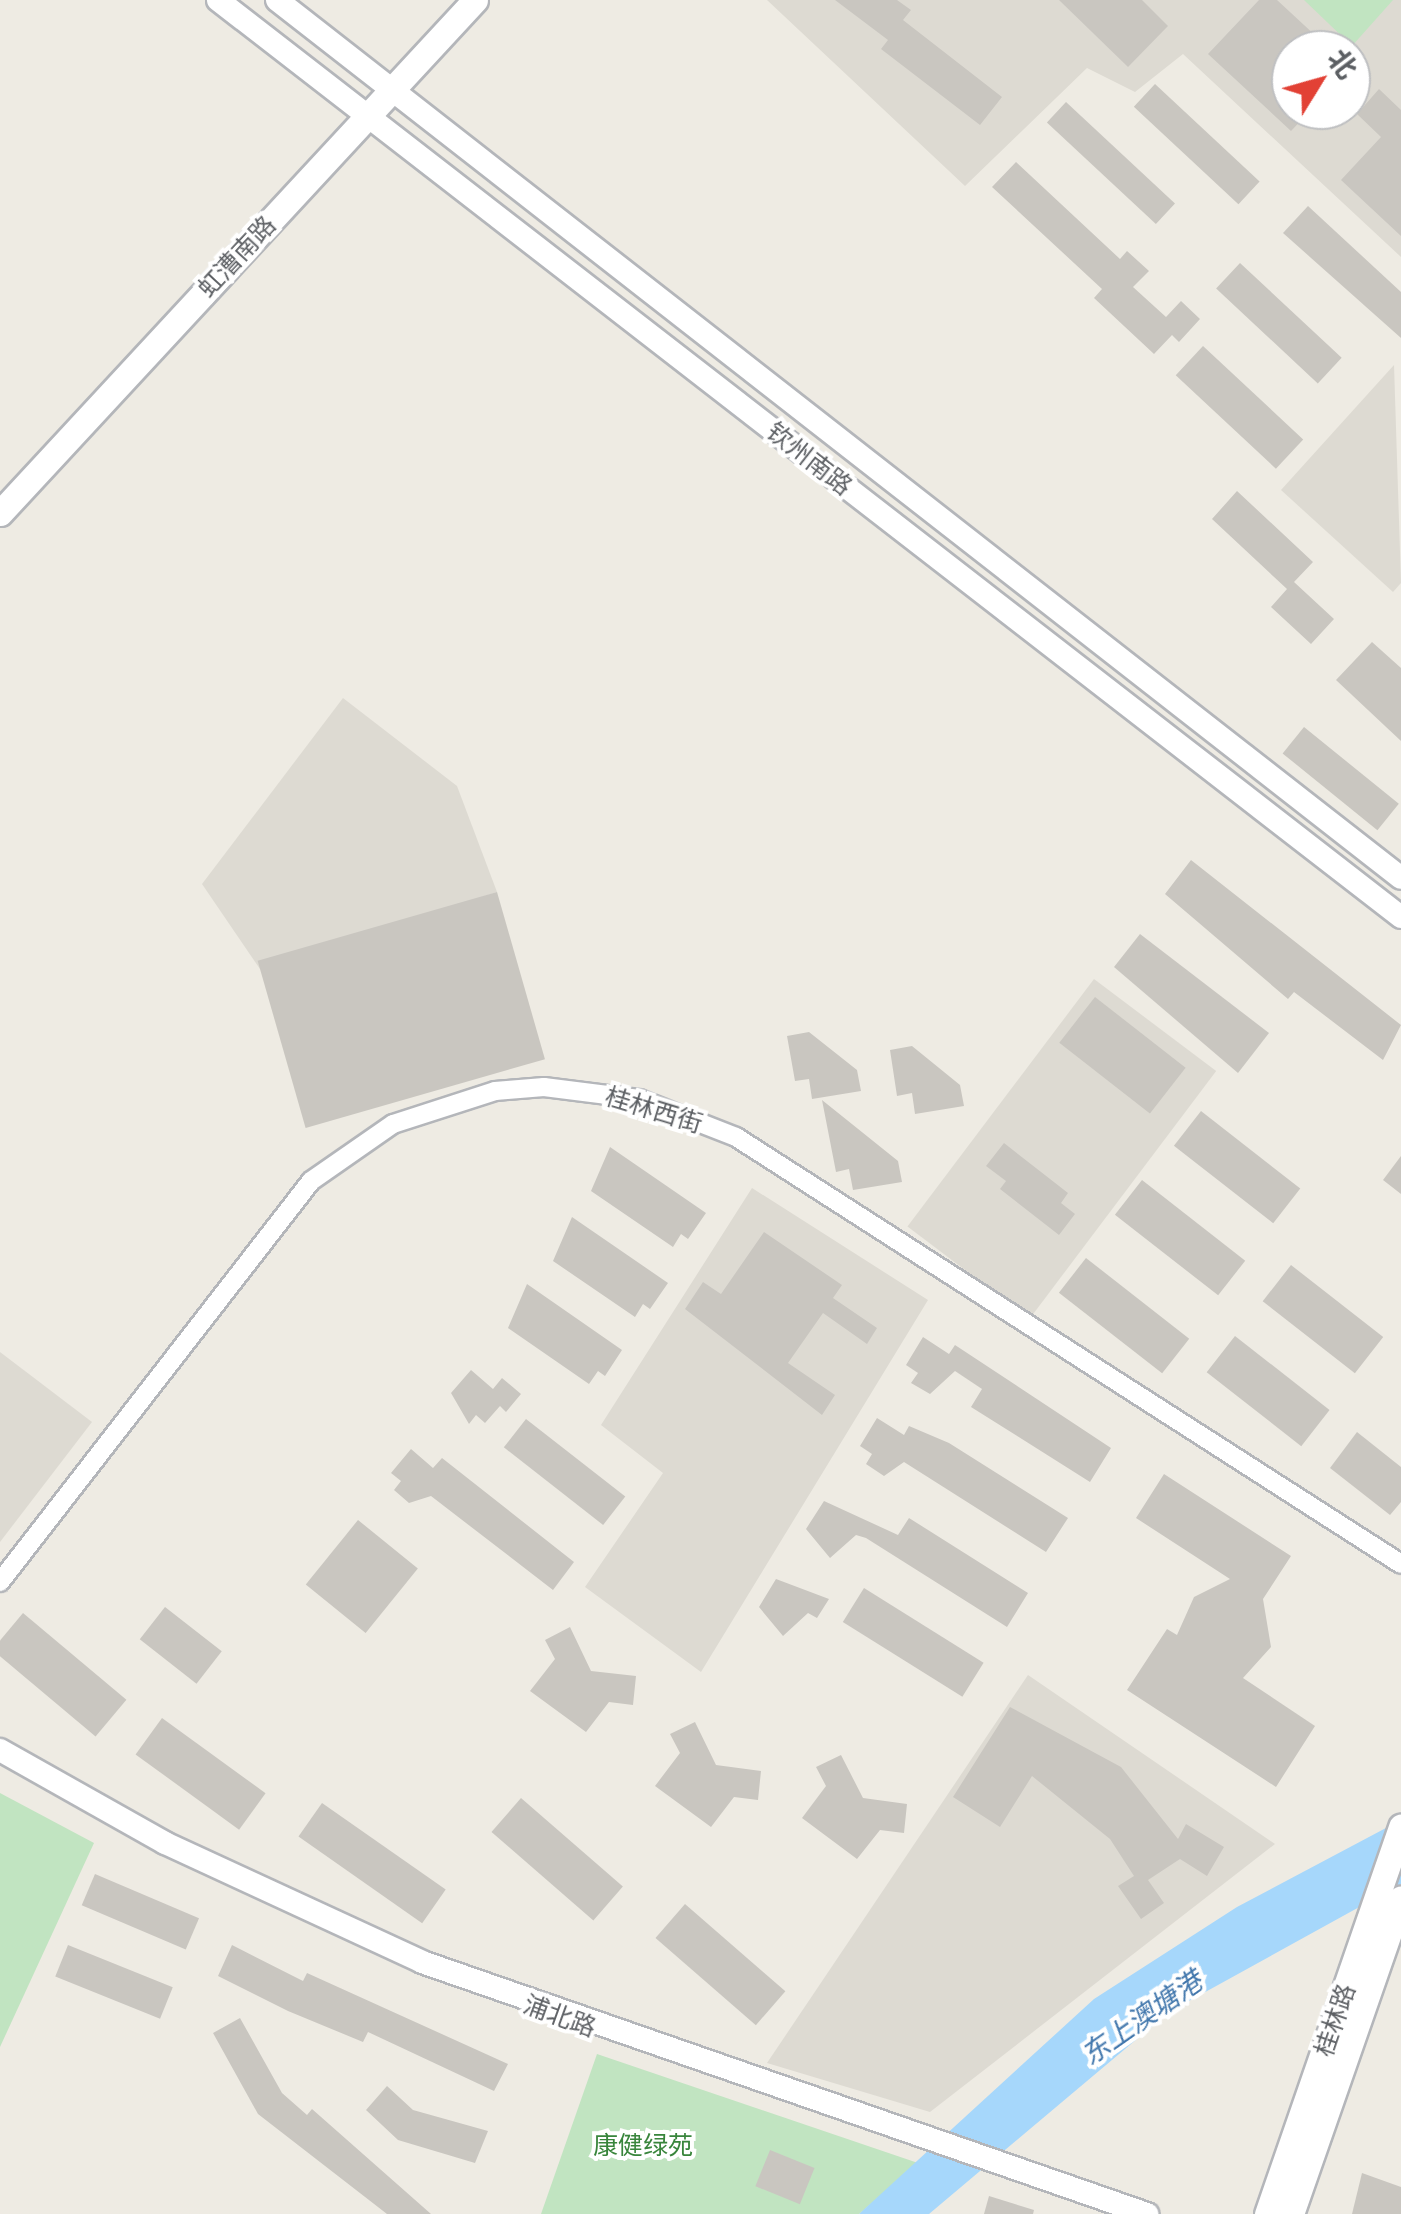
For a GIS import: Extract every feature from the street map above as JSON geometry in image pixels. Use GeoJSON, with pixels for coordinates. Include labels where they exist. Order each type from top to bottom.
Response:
{"type":"FeatureCollection","features":[{"type":"Feature","properties":{"kind":"main road","name":"虹漕南路"},"geometry":{"type":"LineString","coordinates":[[0,513],[474,0]]}},
{"type":"Feature","properties":{"kind":"main road","name":"桂林路"},"geometry":{"type":"LineString","coordinates":[[1267,2214],[1401,1827]]}},
{"type":"Feature","properties":{"kind":"main road","name":"桂林路"},"geometry":{"type":"LineString","coordinates":[[1291,2214],[1398,1908]]}},
{"type":"Feature","properties":{"kind":"street","name":"钦州南路"},"geometry":{"type":"LineString","coordinates":[[218,0],[1401,917]]}},
{"type":"Feature","properties":{"kind":"street","name":"钦州南路"},"geometry":{"type":"LineString","coordinates":[[277,0],[1401,878]]}},
{"type":"Feature","properties":{"kind":"street","name":"桂林西街"},"geometry":{"type":"LineString","coordinates":[[0,1582],[311,1182],[394,1124],[495,1091],[544,1087],[640,1100],[736,1137],[1401,1564]]}},
{"type":"Feature","properties":{"kind":"street","name":"浦北路"},"geometry":{"type":"LineString","coordinates":[[0,1750],[165,1843],[422,1962],[924,2143],[1147,2214]]}},
{"type":"Feature","properties":{"kind":"shaded area"},"geometry":{"type":"Polygon","coordinates":[[[767,0],[1401,0],[1401,257],[1183,54],[1135,92],[1087,68],[965,186],[767,0]]]}},
{"type":"Feature","properties":{"kind":"shaded area"},"geometry":{"type":"Polygon","coordinates":[[[1394,365],[1401,583],[1393,592],[1281,490],[1394,365]]]}},
{"type":"Feature","properties":{"kind":"shaded area"},"geometry":{"type":"Polygon","coordinates":[[[343,698],[457,786],[497,892],[260,969],[202,884],[343,698]]]}},
{"type":"Feature","properties":{"kind":"shaded area"},"geometry":{"type":"Polygon","coordinates":[[[1094,979],[1216,1071],[1030,1319],[907,1227],[1094,979]]]}},
{"type":"Feature","properties":{"kind":"shaded area"},"geometry":{"type":"Polygon","coordinates":[[[752,1188],[928,1300],[701,1672],[585,1587],[663,1473],[601,1425],[752,1188]]]}},
{"type":"Feature","properties":{"kind":"shaded area"},"geometry":{"type":"Polygon","coordinates":[[[0,1352],[92,1422],[0,1542],[0,1352]]]}},
{"type":"Feature","properties":{"kind":"shaded area"},"geometry":{"type":"Polygon","coordinates":[[[1028,1675],[1275,1844],[930,2112],[767,2063],[1028,1675]]]}},
{"type":"Feature","properties":{"kind":"green space"},"geometry":{"type":"Polygon","coordinates":[[[1304,0],[1393,0],[1366,30],[1335,30],[1304,0]]]}},
{"type":"Feature","properties":{"kind":"green space"},"geometry":{"type":"Polygon","coordinates":[[[0,1793],[94,1843],[0,2047],[0,1793]]]}},
{"type":"Feature","properties":{"kind":"green space","name":"康健绿苑"},"geometry":{"type":"Polygon","coordinates":[[[597,2054],[918,2163],[859,2214],[541,2214],[597,2054]]]}},
{"type":"Feature","properties":{"kind":"water","name":"东上澳塘港"},"geometry":{"type":"Polygon","coordinates":[[[1401,1820],[1401,1884],[1169,2012],[929,2214],[859,2214],[1094,1999],[1237,1907],[1401,1820]]]}},
{"type":"Feature","properties":{"kind":"building"},"geometry":{"type":"Polygon","coordinates":[[[835,0],[897,0],[911,10],[903,20],[1002,97],[980,125],[881,49],[888,40],[835,0]]]}},
{"type":"Feature","properties":{"kind":"building"},"geometry":{"type":"Polygon","coordinates":[[[1059,0],[1142,0],[1168,26],[1128,67],[1059,0]]]}},
{"type":"Feature","properties":{"kind":"building"},"geometry":{"type":"Polygon","coordinates":[[[1259,0],[1277,0],[1309,30],[1271,30],[1271,112],[1208,54],[1259,0]]]}},
{"type":"Feature","properties":{"kind":"building"},"geometry":{"type":"Polygon","coordinates":[[[1155,84],[1260,182],[1238,204],[1134,107],[1155,84]]]}},
{"type":"Feature","properties":{"kind":"building"},"geometry":{"type":"Polygon","coordinates":[[[1379,89],[1401,110],[1401,236],[1341,180],[1381,137],[1371,127],[1371,98],[1379,89]]]}},
{"type":"Feature","properties":{"kind":"building"},"geometry":{"type":"Polygon","coordinates":[[[1066,102],[1175,204],[1156,224],[1047,122],[1066,102]]]}},
{"type":"Feature","properties":{"kind":"building"},"geometry":{"type":"Polygon","coordinates":[[[1016,162],[1120,259],[1127,251],[1149,271],[1133,287],[1166,317],[1181,301],[1200,319],[1179,342],[1172,335],[1154,354],[1094,298],[1102,289],[992,187],[1016,162]]]}},
{"type":"Feature","properties":{"kind":"building"},"geometry":{"type":"Polygon","coordinates":[[[1308,206],[1401,292],[1401,338],[1283,233],[1308,206]]]}},
{"type":"Feature","properties":{"kind":"building"},"geometry":{"type":"Polygon","coordinates":[[[1240,263],[1342,358],[1318,383],[1216,289],[1240,263]]]}},
{"type":"Feature","properties":{"kind":"building"},"geometry":{"type":"Polygon","coordinates":[[[1203,346],[1303,439],[1276,469],[1176,375],[1203,346]]]}},
{"type":"Feature","properties":{"kind":"building"},"geometry":{"type":"Polygon","coordinates":[[[1237,491],[1313,562],[1294,582],[1334,619],[1311,644],[1271,607],[1287,589],[1212,519],[1237,491]]]}},
{"type":"Feature","properties":{"kind":"building"},"geometry":{"type":"Polygon","coordinates":[[[1372,642],[1401,668],[1401,741],[1336,680],[1372,642]]]}},
{"type":"Feature","properties":{"kind":"building"},"geometry":{"type":"Polygon","coordinates":[[[1304,727],[1399,804],[1377,830],[1283,753],[1304,727]]]}},
{"type":"Feature","properties":{"kind":"building"},"geometry":{"type":"Polygon","coordinates":[[[1191,860],[1401,1025],[1383,1060],[1294,992],[1288,999],[1165,894],[1191,860]]]}},
{"type":"Feature","properties":{"kind":"building"},"geometry":{"type":"Polygon","coordinates":[[[497,892],[545,1059],[306,1128],[258,961],[497,892]]]}},
{"type":"Feature","properties":{"kind":"building"},"geometry":{"type":"Polygon","coordinates":[[[1140,934],[1269,1033],[1238,1073],[1114,967],[1140,934]]]}},
{"type":"Feature","properties":{"kind":"building"},"geometry":{"type":"Polygon","coordinates":[[[1095,997],[1186,1068],[1150,1114],[1059,1043],[1095,997]]]}},
{"type":"Feature","properties":{"kind":"building"},"geometry":{"type":"Polygon","coordinates":[[[809,1032],[857,1070],[861,1091],[812,1099],[809,1079],[795,1081],[787,1036],[809,1032]]]}},
{"type":"Feature","properties":{"kind":"building"},"geometry":{"type":"Polygon","coordinates":[[[912,1046],[960,1085],[964,1106],[915,1114],[912,1093],[897,1096],[890,1050],[912,1046]]]}},
{"type":"Feature","properties":{"kind":"building"},"geometry":{"type":"Polygon","coordinates":[[[822,1100],[898,1161],[902,1182],[853,1190],[849,1169],[836,1172],[822,1100]]]}},
{"type":"Feature","properties":{"kind":"building"},"geometry":{"type":"Polygon","coordinates":[[[1201,1111],[1300,1189],[1273,1223],[1174,1146],[1201,1111]]]}},
{"type":"Feature","properties":{"kind":"building"},"geometry":{"type":"Polygon","coordinates":[[[1004,1143],[1068,1193],[1061,1203],[1075,1214],[1059,1235],[1000,1189],[1006,1181],[986,1166],[1004,1143]]]}},
{"type":"Feature","properties":{"kind":"building"},"geometry":{"type":"Polygon","coordinates":[[[610,1147],[706,1213],[688,1239],[681,1234],[673,1247],[591,1191],[610,1147]]]}},
{"type":"Feature","properties":{"kind":"building"},"geometry":{"type":"Polygon","coordinates":[[[1401,1156],[1401,1194],[1383,1180],[1401,1156]]]}},
{"type":"Feature","properties":{"kind":"building"},"geometry":{"type":"Polygon","coordinates":[[[1142,1180],[1245,1261],[1218,1295],[1115,1215],[1142,1180]]]}},
{"type":"Feature","properties":{"kind":"building"},"geometry":{"type":"Polygon","coordinates":[[[572,1217],[668,1283],[650,1309],[643,1304],[635,1317],[553,1261],[572,1217]]]}},
{"type":"Feature","properties":{"kind":"building"},"geometry":{"type":"Polygon","coordinates":[[[764,1232],[842,1285],[833,1298],[877,1328],[867,1344],[823,1313],[788,1363],[835,1395],[822,1415],[685,1309],[703,1282],[721,1294],[764,1232]]]}},
{"type":"Feature","properties":{"kind":"building"},"geometry":{"type":"Polygon","coordinates":[[[1086,1258],[1189,1339],[1162,1373],[1059,1293],[1086,1258]]]}},
{"type":"Feature","properties":{"kind":"building"},"geometry":{"type":"Polygon","coordinates":[[[1291,1265],[1383,1337],[1355,1373],[1263,1301],[1291,1265]]]}},
{"type":"Feature","properties":{"kind":"building"},"geometry":{"type":"Polygon","coordinates":[[[527,1284],[622,1350],[605,1376],[598,1371],[589,1384],[508,1328],[527,1284]]]}},
{"type":"Feature","properties":{"kind":"building"},"geometry":{"type":"Polygon","coordinates":[[[1235,1336],[1330,1410],[1301,1446],[1207,1372],[1235,1336]]]}},
{"type":"Feature","properties":{"kind":"building"},"geometry":{"type":"Polygon","coordinates":[[[923,1337],[949,1354],[955,1345],[1111,1448],[1090,1482],[971,1407],[982,1389],[955,1371],[930,1394],[911,1383],[918,1373],[906,1365],[923,1337]]]}},
{"type":"Feature","properties":{"kind":"building"},"geometry":{"type":"Polygon","coordinates":[[[471,1370],[493,1389],[502,1378],[521,1394],[506,1412],[500,1406],[485,1423],[476,1415],[469,1424],[451,1393],[471,1370]]]}},
{"type":"Feature","properties":{"kind":"building"},"geometry":{"type":"Polygon","coordinates":[[[877,1418],[904,1435],[909,1426],[949,1443],[1068,1518],[1046,1552],[904,1462],[884,1476],[866,1464],[872,1454],[860,1446],[877,1418]]]}},
{"type":"Feature","properties":{"kind":"building"},"geometry":{"type":"Polygon","coordinates":[[[526,1419],[625,1497],[603,1525],[504,1447],[526,1419]]]}},
{"type":"Feature","properties":{"kind":"building"},"geometry":{"type":"Polygon","coordinates":[[[1357,1432],[1401,1467],[1401,1502],[1390,1515],[1330,1468],[1357,1432]]]}},
{"type":"Feature","properties":{"kind":"building"},"geometry":{"type":"Polygon","coordinates":[[[411,1449],[433,1468],[442,1458],[574,1562],[553,1590],[431,1496],[409,1503],[394,1490],[401,1481],[391,1473],[411,1449]]]}},
{"type":"Feature","properties":{"kind":"building"},"geometry":{"type":"Polygon","coordinates":[[[1164,1474],[1291,1556],[1263,1599],[1271,1647],[1243,1678],[1315,1726],[1276,1787],[1127,1690],[1167,1629],[1177,1635],[1194,1597],[1230,1579],[1136,1518],[1164,1474]]]}},
{"type":"Feature","properties":{"kind":"building"},"geometry":{"type":"Polygon","coordinates":[[[824,1501],[898,1535],[909,1518],[1028,1593],[1007,1627],[866,1538],[856,1535],[830,1558],[806,1529],[824,1501]]]}},
{"type":"Feature","properties":{"kind":"building"},"geometry":{"type":"Polygon","coordinates":[[[358,1520],[418,1568],[366,1633],[306,1585],[358,1520]]]}},
{"type":"Feature","properties":{"kind":"building"},"geometry":{"type":"Polygon","coordinates":[[[776,1579],[829,1599],[817,1618],[808,1613],[783,1636],[759,1607],[776,1579]]]}},
{"type":"Feature","properties":{"kind":"building"},"geometry":{"type":"Polygon","coordinates":[[[864,1588],[984,1663],[962,1697],[843,1622],[864,1588]]]}},
{"type":"Feature","properties":{"kind":"building"},"geometry":{"type":"Polygon","coordinates":[[[165,1607],[222,1651],[196,1684],[140,1639],[165,1607]]]}},
{"type":"Feature","properties":{"kind":"building"},"geometry":{"type":"Polygon","coordinates":[[[23,1613],[126,1700],[96,1737],[0,1656],[0,1640],[23,1613]]]}},
{"type":"Feature","properties":{"kind":"building"},"geometry":{"type":"Polygon","coordinates":[[[570,1627],[591,1671],[636,1676],[633,1705],[609,1702],[586,1732],[530,1691],[555,1659],[545,1640],[570,1627]]]}},
{"type":"Feature","properties":{"kind":"building"},"geometry":{"type":"Polygon","coordinates":[[[1010,1707],[1121,1767],[1178,1839],[1186,1824],[1224,1847],[1207,1876],[1180,1859],[1148,1880],[1164,1903],[1141,1919],[1118,1886],[1134,1876],[1110,1839],[1032,1776],[1000,1827],[953,1797],[1010,1707]]]}},
{"type":"Feature","properties":{"kind":"building"},"geometry":{"type":"Polygon","coordinates":[[[162,1718],[266,1793],[239,1830],[136,1754],[162,1718]]]}},
{"type":"Feature","properties":{"kind":"building"},"geometry":{"type":"Polygon","coordinates":[[[695,1722],[716,1765],[761,1771],[758,1800],[734,1797],[711,1827],[655,1786],[680,1753],[670,1734],[695,1722]]]}},
{"type":"Feature","properties":{"kind":"building"},"geometry":{"type":"Polygon","coordinates":[[[841,1755],[863,1798],[907,1804],[904,1833],[880,1830],[857,1859],[802,1818],[826,1786],[816,1767],[841,1755]]]}},
{"type":"Feature","properties":{"kind":"building"},"geometry":{"type":"Polygon","coordinates":[[[521,1798],[623,1887],[593,1921],[491,1832],[521,1798]]]}},
{"type":"Feature","properties":{"kind":"building"},"geometry":{"type":"Polygon","coordinates":[[[322,1803],[446,1890],[422,1923],[298,1837],[322,1803]]]}},
{"type":"Feature","properties":{"kind":"building"},"geometry":{"type":"Polygon","coordinates":[[[95,1874],[199,1918],[186,1949],[82,1905],[95,1874]]]}},
{"type":"Feature","properties":{"kind":"building"},"geometry":{"type":"Polygon","coordinates":[[[685,1904],[785,1991],[756,2025],[655,1938],[685,1904]]]}},
{"type":"Feature","properties":{"kind":"building"},"geometry":{"type":"Polygon","coordinates":[[[68,1945],[173,1987],[160,2019],[55,1977],[68,1945]]]}},
{"type":"Feature","properties":{"kind":"building"},"geometry":{"type":"Polygon","coordinates":[[[232,1945],[303,1981],[307,1973],[508,2064],[494,2091],[368,2032],[363,2042],[288,2011],[218,1976],[232,1945]]]}},
{"type":"Feature","properties":{"kind":"building"},"geometry":{"type":"Polygon","coordinates":[[[240,2018],[282,2093],[307,2115],[312,2109],[431,2214],[387,2214],[258,2114],[213,2033],[240,2018]]]}},
{"type":"Feature","properties":{"kind":"building"},"geometry":{"type":"Polygon","coordinates":[[[387,2086],[413,2110],[488,2131],[475,2163],[398,2140],[366,2110],[387,2086]]]}},
{"type":"Feature","properties":{"kind":"building"},"geometry":{"type":"Polygon","coordinates":[[[770,2150],[815,2168],[800,2204],[755,2186],[770,2150]]]}},
{"type":"Feature","properties":{"kind":"building"},"geometry":{"type":"Polygon","coordinates":[[[1362,2173],[1401,2187],[1401,2214],[1352,2214],[1362,2173]]]}},
{"type":"Feature","properties":{"kind":"building"},"geometry":{"type":"Polygon","coordinates":[[[989,2196],[1034,2210],[1033,2214],[984,2214],[989,2196]]]}}]}
